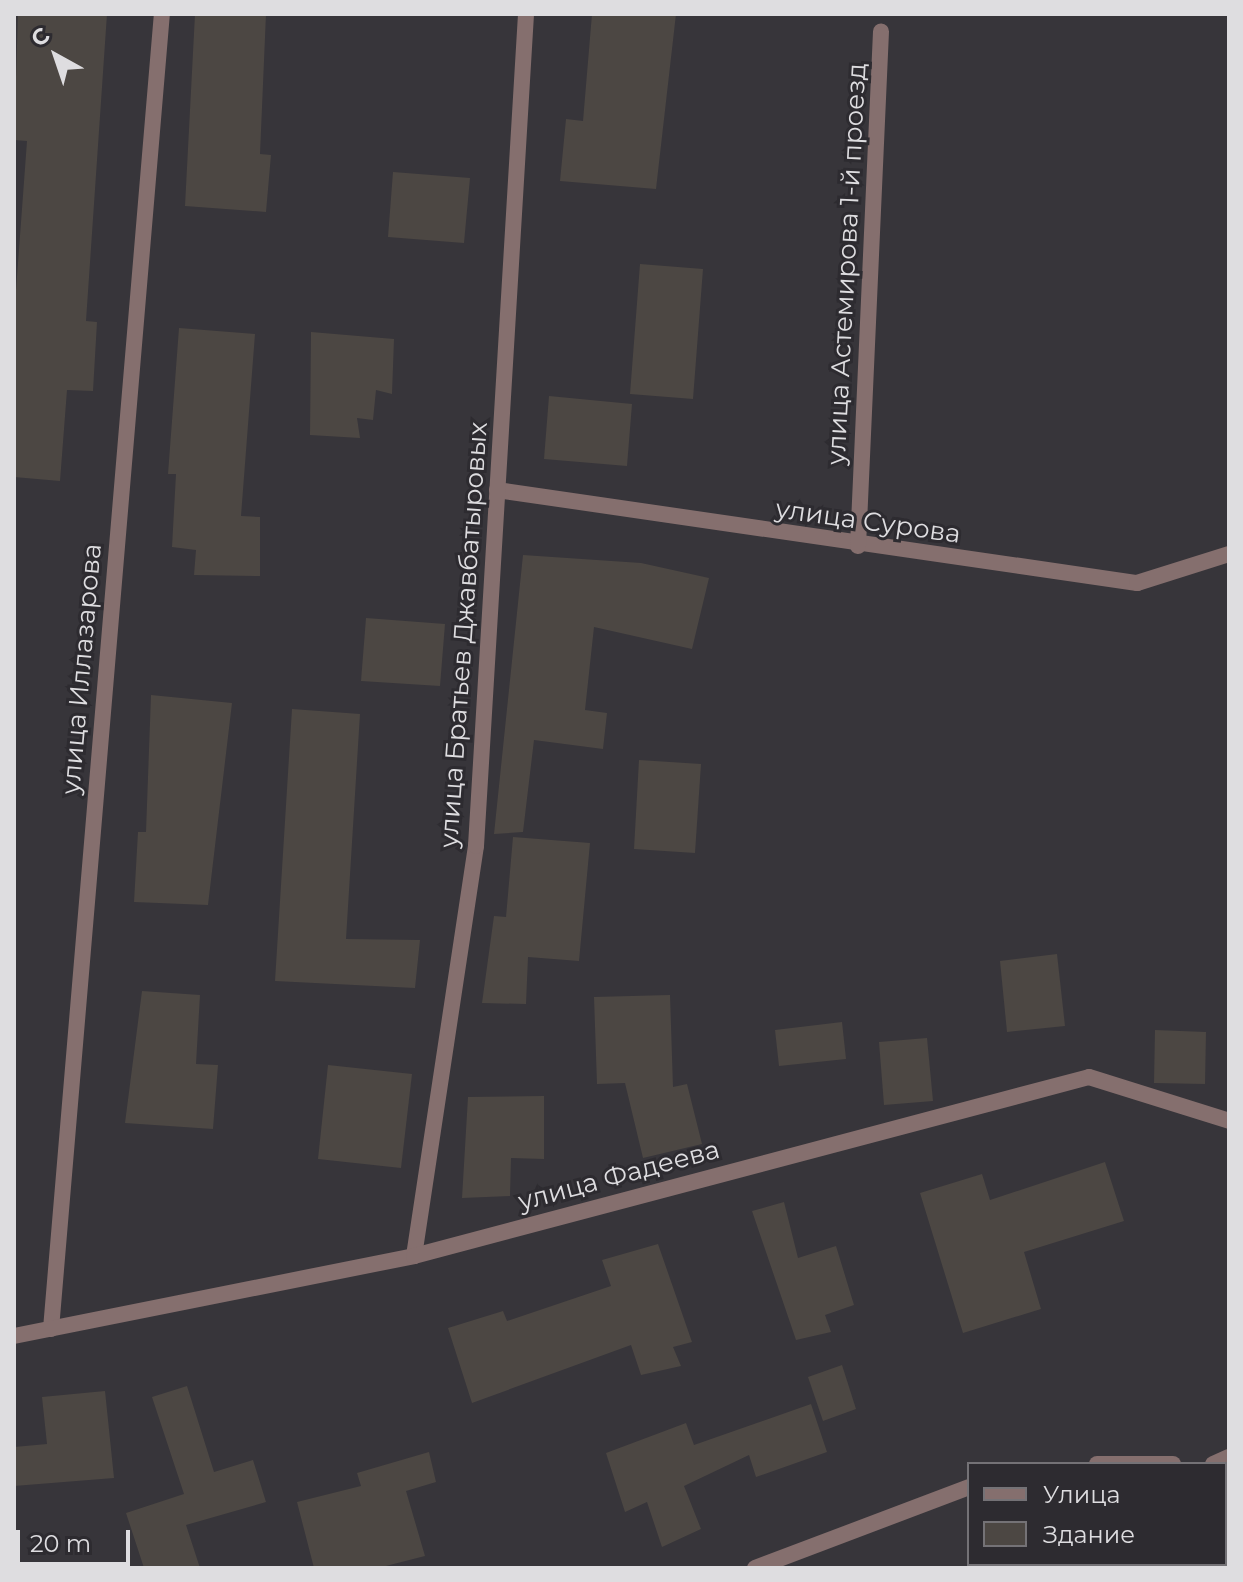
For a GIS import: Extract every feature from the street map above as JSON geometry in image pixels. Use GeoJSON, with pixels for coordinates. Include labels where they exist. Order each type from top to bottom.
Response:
{"type":"FeatureCollection","features":[{"type":"Feature","properties":{"kind":"street","name":"улица Иллазарова"},"geometry":{"type":"LineString","coordinates":[[51,1329],[162,14]]}},
{"type":"Feature","properties":{"kind":"street","name":"улица Братьев Джавбатыровых"},"geometry":{"type":"LineString","coordinates":[[414,1256],[476,846],[526,14]]}},
{"type":"Feature","properties":{"kind":"street","name":"улица Астемирова 1-й проезд"},"geometry":{"type":"LineString","coordinates":[[858,546],[881,32]]}},
{"type":"Feature","properties":{"kind":"street","name":"улица Сурова"},"geometry":{"type":"LineString","coordinates":[[497,490],[858,546],[1137,583],[1229,554]]}},
{"type":"Feature","properties":{"kind":"street","name":"улица Фадеева"},"geometry":{"type":"LineString","coordinates":[[14,1336],[414,1256],[1089,1077],[1229,1121]]}},
{"type":"Feature","properties":{"kind":"street"},"geometry":{"type":"LineString","coordinates":[[755,1568],[967,1488]]}},
{"type":"Feature","properties":{"kind":"building"},"geometry":{"type":"Polygon","coordinates":[[[18,14],[107,14],[86,321],[97,322],[93,391],[67,390],[60,481],[14,477],[14,317],[27,141],[14,140],[18,14]]]}},
{"type":"Feature","properties":{"kind":"building"},"geometry":{"type":"Polygon","coordinates":[[[195,14],[266,14],[260,154],[271,155],[266,212],[185,206],[195,14]]]}},
{"type":"Feature","properties":{"kind":"building"},"geometry":{"type":"Polygon","coordinates":[[[592,14],[676,14],[656,189],[560,181],[566,119],[583,121],[592,14]]]}},
{"type":"Feature","properties":{"kind":"building"},"geometry":{"type":"Polygon","coordinates":[[[393,172],[470,178],[464,243],[388,237],[393,172]]]}},
{"type":"Feature","properties":{"kind":"building"},"geometry":{"type":"Polygon","coordinates":[[[640,264],[703,269],[693,399],[630,394],[640,264]]]}},
{"type":"Feature","properties":{"kind":"building"},"geometry":{"type":"Polygon","coordinates":[[[179,328],[255,334],[241,516],[260,517],[260,576],[194,575],[196,550],[172,547],[176,474],[168,474],[179,328]]]}},
{"type":"Feature","properties":{"kind":"building"},"geometry":{"type":"Polygon","coordinates":[[[311,332],[394,339],[392,394],[376,390],[373,420],[357,418],[360,438],[310,435],[311,332]]]}},
{"type":"Feature","properties":{"kind":"building"},"geometry":{"type":"Polygon","coordinates":[[[549,396],[632,404],[627,466],[544,459],[549,396]]]}},
{"type":"Feature","properties":{"kind":"building"},"geometry":{"type":"Polygon","coordinates":[[[523,555],[641,563],[709,578],[692,649],[594,627],[585,710],[607,713],[603,749],[534,740],[523,832],[494,834],[523,555]]]}},
{"type":"Feature","properties":{"kind":"building"},"geometry":{"type":"Polygon","coordinates":[[[366,618],[445,624],[440,686],[361,681],[366,618]]]}},
{"type":"Feature","properties":{"kind":"building"},"geometry":{"type":"Polygon","coordinates":[[[151,695],[232,703],[208,905],[134,902],[138,832],[146,832],[151,695]]]}},
{"type":"Feature","properties":{"kind":"building"},"geometry":{"type":"Polygon","coordinates":[[[292,709],[360,714],[346,939],[420,940],[415,988],[275,981],[292,709]]]}},
{"type":"Feature","properties":{"kind":"building"},"geometry":{"type":"Polygon","coordinates":[[[639,760],[701,764],[695,853],[634,849],[639,760]]]}},
{"type":"Feature","properties":{"kind":"building"},"geometry":{"type":"Polygon","coordinates":[[[513,837],[590,843],[579,961],[528,957],[526,1004],[482,1003],[494,916],[506,917],[513,837]]]}},
{"type":"Feature","properties":{"kind":"building"},"geometry":{"type":"Polygon","coordinates":[[[1057,954],[1065,1026],[1007,1032],[1000,961],[1057,954]]]}},
{"type":"Feature","properties":{"kind":"building"},"geometry":{"type":"Polygon","coordinates":[[[142,991],[200,995],[196,1064],[218,1065],[213,1129],[125,1123],[142,991]]]}},
{"type":"Feature","properties":{"kind":"building"},"geometry":{"type":"Polygon","coordinates":[[[670,995],[673,1087],[687,1084],[702,1144],[643,1158],[625,1083],[597,1084],[594,997],[670,995]]]}},
{"type":"Feature","properties":{"kind":"building"},"geometry":{"type":"Polygon","coordinates":[[[842,1022],[846,1059],[779,1066],[775,1030],[842,1022]]]}},
{"type":"Feature","properties":{"kind":"building"},"geometry":{"type":"Polygon","coordinates":[[[1155,1030],[1206,1032],[1205,1084],[1154,1083],[1155,1030]]]}},
{"type":"Feature","properties":{"kind":"building"},"geometry":{"type":"Polygon","coordinates":[[[927,1038],[933,1101],[884,1105],[879,1042],[927,1038]]]}},
{"type":"Feature","properties":{"kind":"building"},"geometry":{"type":"Polygon","coordinates":[[[328,1065],[412,1074],[401,1168],[318,1159],[328,1065]]]}},
{"type":"Feature","properties":{"kind":"building"},"geometry":{"type":"Polygon","coordinates":[[[544,1096],[544,1159],[511,1158],[510,1196],[462,1198],[468,1097],[544,1096]]]}},
{"type":"Feature","properties":{"kind":"building"},"geometry":{"type":"Polygon","coordinates":[[[1105,1162],[1124,1221],[1024,1252],[1041,1309],[963,1333],[920,1193],[982,1174],[990,1200],[1105,1162]]]}},
{"type":"Feature","properties":{"kind":"building"},"geometry":{"type":"Polygon","coordinates":[[[784,1202],[798,1258],[836,1246],[854,1305],[825,1315],[831,1332],[796,1340],[752,1211],[784,1202]]]}},
{"type":"Feature","properties":{"kind":"building"},"geometry":{"type":"Polygon","coordinates":[[[658,1244],[692,1342],[673,1347],[681,1366],[641,1375],[631,1345],[472,1403],[448,1328],[503,1311],[507,1321],[611,1286],[602,1260],[658,1244]]]}},
{"type":"Feature","properties":{"kind":"building"},"geometry":{"type":"Polygon","coordinates":[[[842,1365],[856,1409],[823,1421],[808,1377],[842,1365]]]}},
{"type":"Feature","properties":{"kind":"building"},"geometry":{"type":"Polygon","coordinates":[[[187,1386],[214,1472],[253,1460],[266,1502],[186,1525],[200,1568],[144,1568],[126,1513],[184,1494],[152,1397],[187,1386]]]}},
{"type":"Feature","properties":{"kind":"building"},"geometry":{"type":"Polygon","coordinates":[[[105,1391],[114,1478],[14,1486],[14,1447],[47,1444],[42,1397],[105,1391]]]}},
{"type":"Feature","properties":{"kind":"building"},"geometry":{"type":"Polygon","coordinates":[[[811,1404],[827,1452],[756,1477],[749,1455],[684,1486],[701,1529],[662,1547],[647,1502],[625,1512],[606,1453],[686,1423],[694,1445],[811,1404]]]}},
{"type":"Feature","properties":{"kind":"building"},"geometry":{"type":"Polygon","coordinates":[[[429,1452],[436,1482],[406,1491],[425,1556],[378,1568],[314,1568],[297,1502],[361,1486],[357,1473],[429,1452]]]}}]}
